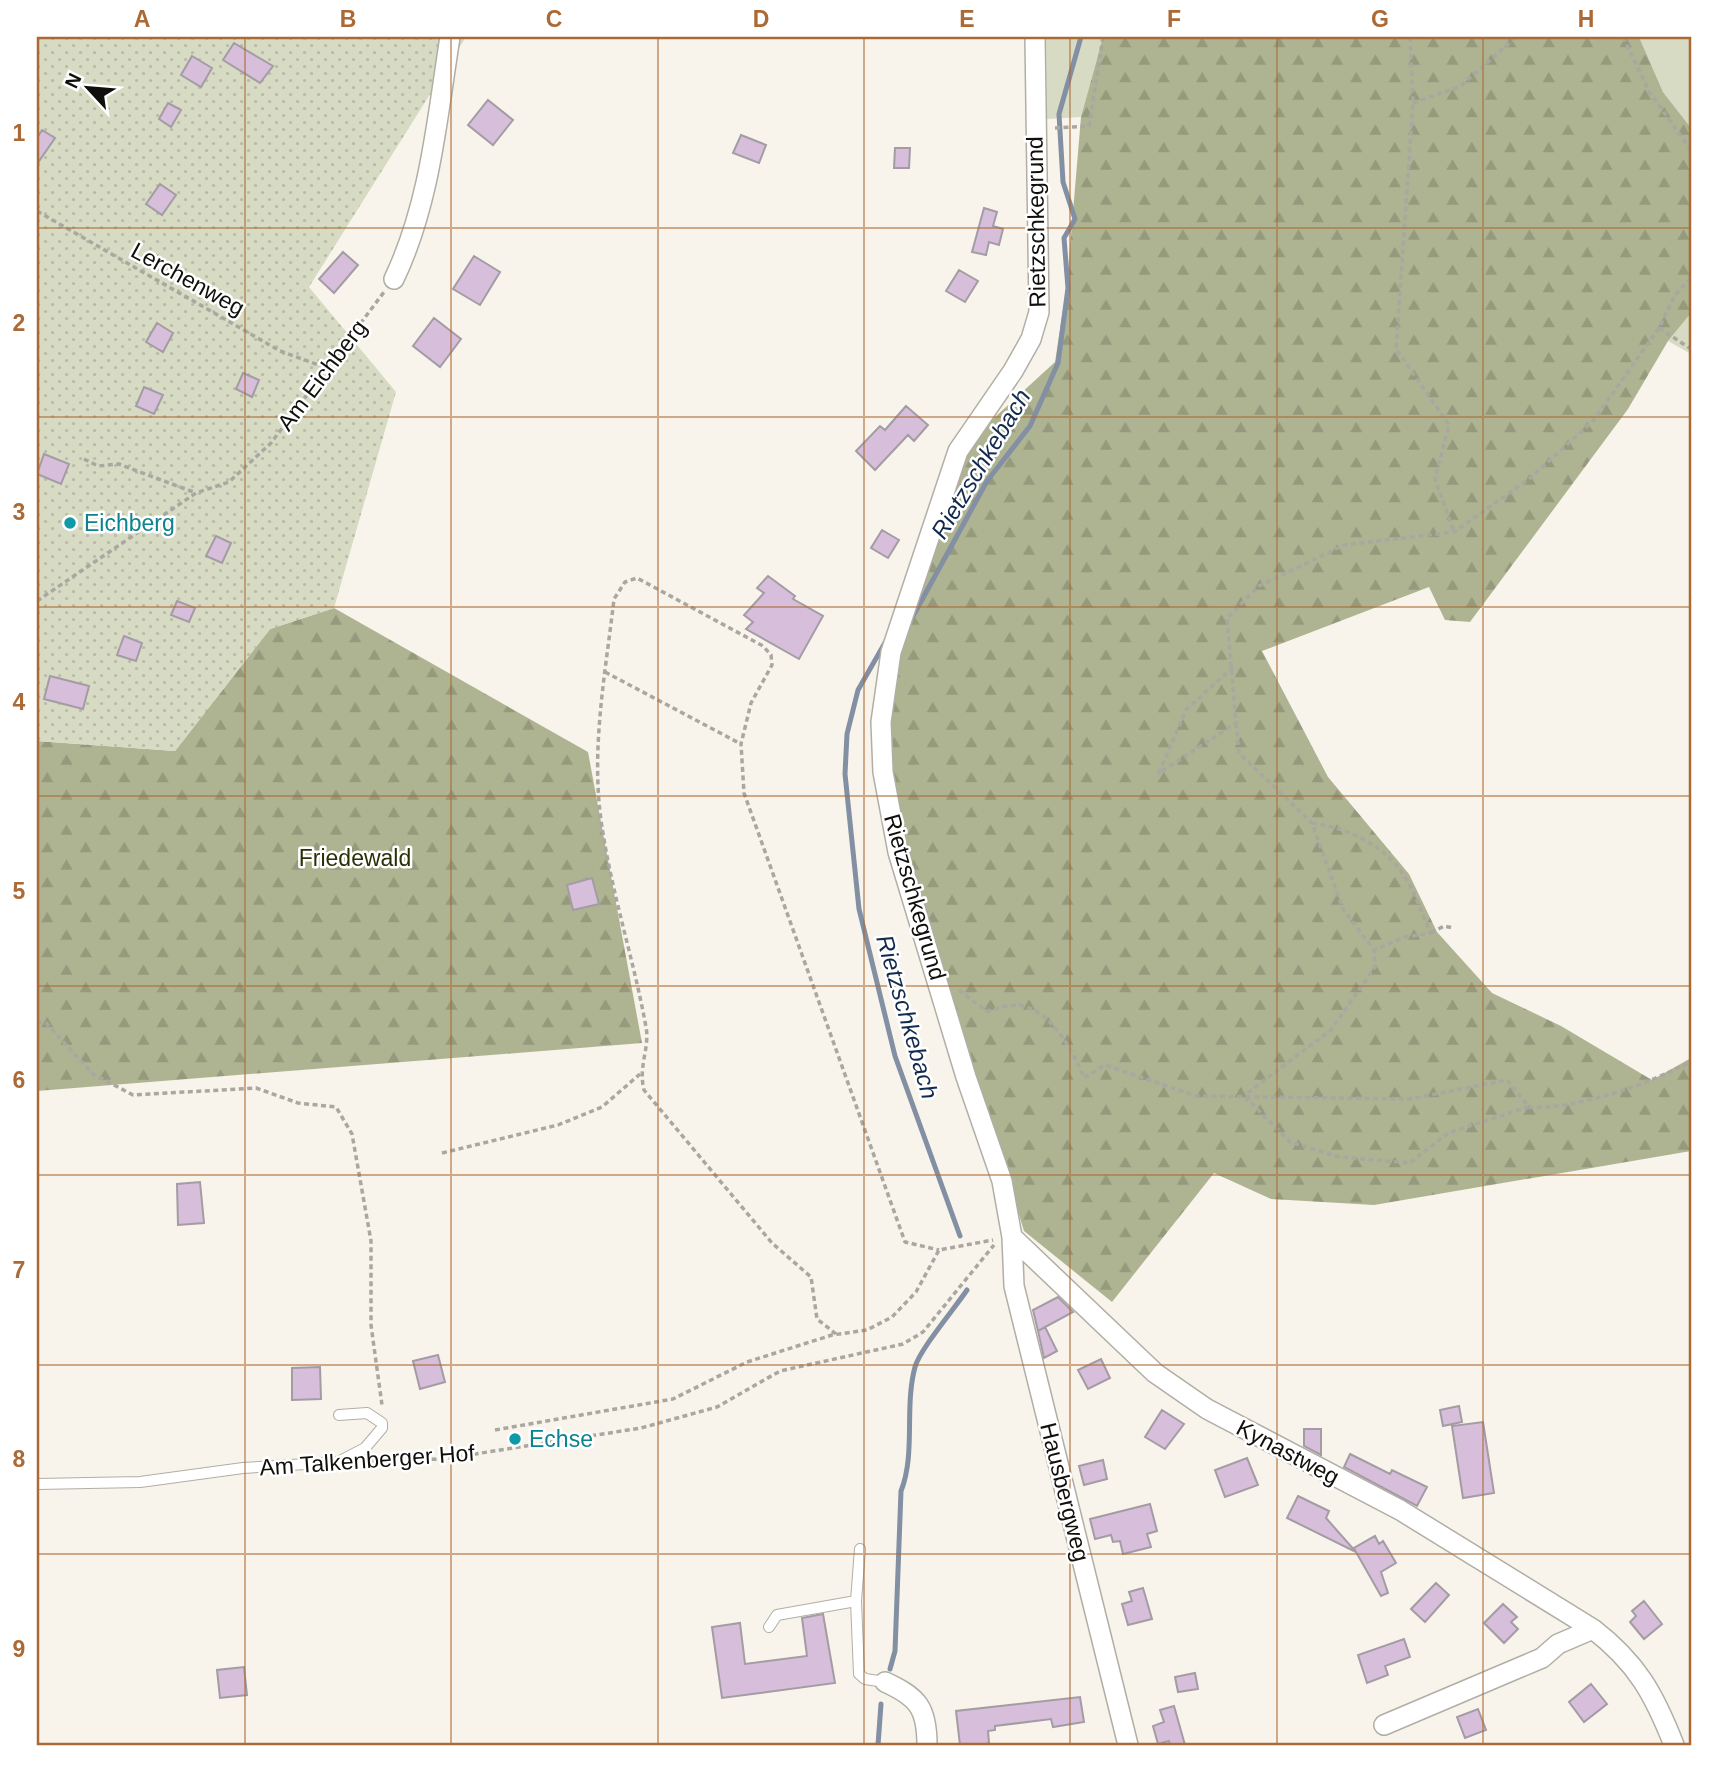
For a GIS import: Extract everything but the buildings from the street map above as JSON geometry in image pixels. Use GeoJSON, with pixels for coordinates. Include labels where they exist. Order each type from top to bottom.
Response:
{"type":"FeatureCollection","features":[{"type":"Feature","properties":{"kind":"street"},"geometry":{"type":"LineString","coordinates":[[394,279],[411,245],[424,196],[450,37]]}},
{"type":"Feature","properties":{"kind":"street","name":"Rietzschkegrund"},"geometry":{"type":"LineString","coordinates":[[1012,1237],[1002,1181],[966,1077],[898,852],[883,772],[881,722],[891,652],[958,451],[1013,371],[1031,339],[1039,312],[1035,37]]}},
{"type":"Feature","properties":{"kind":"street","name":"Kynastweg"},"geometry":{"type":"LineString","coordinates":[[1012,1237],[1155,1373],[1207,1409],[1399,1510],[1593,1629],[1614,1645],[1655,1696],[1674,1745]]}},
{"type":"Feature","properties":{"kind":"street","name":"Hausbergweg"},"geometry":{"type":"LineString","coordinates":[[1012,1237],[1014,1286],[1128,1745]]}},
{"type":"Feature","properties":{"kind":"street"},"geometry":{"type":"LineString","coordinates":[[1384,1725],[1542,1658],[1558,1644],[1593,1629]]}},
{"type":"Feature","properties":{"kind":"street"},"geometry":{"type":"LineString","coordinates":[[885,1682],[902,1690],[920,1706],[927,1720],[927,1745]]}},
{"type":"Feature","properties":{"kind":"lane"},"geometry":{"type":"LineString","coordinates":[[338,1462],[365,1447],[382,1428],[382,1423],[366,1413],[339,1415]]}},
{"type":"Feature","properties":{"kind":"lane","name":"Am Talkenberger Hof"},"geometry":{"type":"LineString","coordinates":[[37,1484],[140,1482],[243,1468],[338,1462]]}},
{"type":"Feature","properties":{"kind":"lane"},"geometry":{"type":"LineString","coordinates":[[860,1549],[856,1601],[859,1674],[865,1679],[885,1682]]}},
{"type":"Feature","properties":{"kind":"lane"},"geometry":{"type":"LineString","coordinates":[[769,1627],[777,1615],[856,1601]]}},
{"type":"Feature","properties":{"kind":"path"},"geometry":{"type":"LineString","coordinates":[[1035,130],[1089,126],[1103,37]]}},
{"type":"Feature","properties":{"kind":"path"},"geometry":{"type":"LineString","coordinates":[[1410,37],[1413,103],[1396,349],[1450,425],[1435,479],[1454,532]]}},
{"type":"Feature","properties":{"kind":"path"},"geometry":{"type":"LineString","coordinates":[[1413,103],[1461,86],[1516,37]]}},
{"type":"Feature","properties":{"kind":"path"},"geometry":{"type":"LineString","coordinates":[[1623,37],[1650,93],[1691,150]]}},
{"type":"Feature","properties":{"kind":"path","name":"Lerchenweg"},"geometry":{"type":"LineString","coordinates":[[37,211],[280,351],[327,368]]}},
{"type":"Feature","properties":{"kind":"path"},"geometry":{"type":"LineString","coordinates":[[1244,1096],[1331,1030],[1375,967],[1374,950],[1343,909],[1312,823],[1239,753],[1227,618],[1259,586],[1344,545],[1454,532],[1529,479],[1593,421],[1659,328],[1675,295],[1691,278]]}},
{"type":"Feature","properties":{"kind":"path","name":"Am Eichberg"},"geometry":{"type":"LineString","coordinates":[[37,601],[196,493],[229,482],[271,443],[394,279]]}},
{"type":"Feature","properties":{"kind":"path"},"geometry":{"type":"LineString","coordinates":[[1659,328],[1691,349]]}},
{"type":"Feature","properties":{"kind":"path"},"geometry":{"type":"LineString","coordinates":[[84,459],[98,466],[119,464],[196,493]]}},
{"type":"Feature","properties":{"kind":"path"},"geometry":{"type":"LineString","coordinates":[[836,1334],[817,1319],[811,1277],[772,1243],[644,1090],[640,1074],[647,1031],[610,880],[600,810],[597,743],[614,599],[625,582],[638,578],[762,646],[771,655],[772,665],[751,703],[741,744],[744,793],[905,1242],[939,1250],[1012,1237]]}},
{"type":"Feature","properties":{"kind":"path"},"geometry":{"type":"LineString","coordinates":[[1233,667],[1186,710],[1158,773],[1236,723]]}},
{"type":"Feature","properties":{"kind":"path"},"geometry":{"type":"LineString","coordinates":[[605,672],[741,744]]}},
{"type":"Feature","properties":{"kind":"path"},"geometry":{"type":"LineString","coordinates":[[1312,823],[1330,826],[1372,842],[1405,877],[1431,933]]}},
{"type":"Feature","properties":{"kind":"path"},"geometry":{"type":"LineString","coordinates":[[1374,950],[1405,937],[1431,933],[1444,926],[1453,928]]}},
{"type":"Feature","properties":{"kind":"path"},"geometry":{"type":"LineString","coordinates":[[935,970],[986,1012],[1018,1005],[1041,1015],[1072,1050],[1084,1078],[1105,1065],[1196,1096],[1410,1099],[1507,1080],[1529,1107]]}},
{"type":"Feature","properties":{"kind":"path"},"geometry":{"type":"LineString","coordinates":[[37,1022],[46,1023],[93,1074],[133,1096],[256,1088],[298,1103],[336,1107],[352,1134],[371,1241],[371,1325],[382,1405]]}},
{"type":"Feature","properties":{"kind":"path"},"geometry":{"type":"LineString","coordinates":[[1244,1096],[1290,1142],[1340,1157],[1410,1163],[1448,1133],[1529,1107],[1550,1109],[1662,1078],[1691,1061]]}},
{"type":"Feature","properties":{"kind":"path"},"geometry":{"type":"LineString","coordinates":[[442,1153],[569,1120],[602,1107],[640,1074]]}},
{"type":"Feature","properties":{"kind":"path","name":"Am Talkenberger Hof"},"geometry":{"type":"LineString","coordinates":[[338,1462],[443,1459],[641,1428],[717,1407],[780,1371],[903,1344],[923,1332],[991,1247],[1012,1237]]}},
{"type":"Feature","properties":{"kind":"path"},"geometry":{"type":"LineString","coordinates":[[495,1430],[673,1399],[747,1362],[836,1334],[867,1330],[892,1317],[916,1292],[939,1250]]}},
{"type":"Feature","properties":{"kind":"green space"},"geometry":{"type":"Polygon","coordinates":[[[37,37],[466,37],[309,287],[396,392],[334,608],[270,629],[175,751],[37,741],[37,37]]]}},
{"type":"Feature","properties":{"kind":"green space"},"geometry":{"type":"Polygon","coordinates":[[[1046,37],[1103,37],[1081,117],[1047,119],[1046,37]]]}},
{"type":"Feature","properties":{"kind":"green space"},"geometry":{"type":"Polygon","coordinates":[[[1103,37],[1639,37],[1663,92],[1691,128],[1691,313],[1668,341],[1628,409],[1470,622],[1445,620],[1429,587],[1262,651],[1328,777],[1409,874],[1437,932],[1492,993],[1561,1026],[1652,1080],[1691,1058],[1691,1151],[1374,1205],[1271,1199],[1214,1173],[1112,1302],[1024,1231],[883,772],[891,652],[958,451],[1055,362],[1067,283],[1081,117],[1103,37]]]}},
{"type":"Feature","properties":{"kind":"green space"},"geometry":{"type":"Polygon","coordinates":[[[1639,37],[1691,37],[1691,128],[1663,92],[1639,37]]]}},
{"type":"Feature","properties":{"kind":"green space"},"geometry":{"type":"Polygon","coordinates":[[[1691,313],[1691,354],[1668,341],[1691,313]]]}},
{"type":"Feature","properties":{"kind":"green space","name":"Friedewald"},"geometry":{"type":"Polygon","coordinates":[[[334,608],[588,752],[642,1043],[37,1091],[37,741],[175,751],[270,629],[334,608]]]}},
{"type":"Feature","properties":{"kind":"waterway","name":"Rietzschkebach"},"geometry":{"type":"LineString","coordinates":[[912,618],[987,481],[1030,426],[1058,363],[1068,288],[1064,238],[1075,219],[1063,182],[1059,114],[1081,37]]}},
{"type":"Feature","properties":{"kind":"waterway","name":"Rietzschkebach"},"geometry":{"type":"LineString","coordinates":[[886,641],[858,690],[847,734],[845,774],[859,909],[895,1056],[960,1236]]}},
{"type":"Feature","properties":{"kind":"waterway","name":"Rietzschkebach"},"geometry":{"type":"LineString","coordinates":[[890,1669],[895,1651],[901,1491],[908,1461],[910,1398],[915,1367],[930,1339],[967,1290]]}},
{"type":"Feature","properties":{"kind":"waterway","name":"Rietzschkebach"},"geometry":{"type":"LineString","coordinates":[[878,1745],[881,1704]]}},
{"type":"Feature","properties":{"kind":"place","name":"Eichberg"},"geometry":{"type":"Point","coordinates":[70,523]}},
{"type":"Feature","properties":{"kind":"place","name":"Echse"},"geometry":{"type":"Point","coordinates":[515,1439]}}]}
